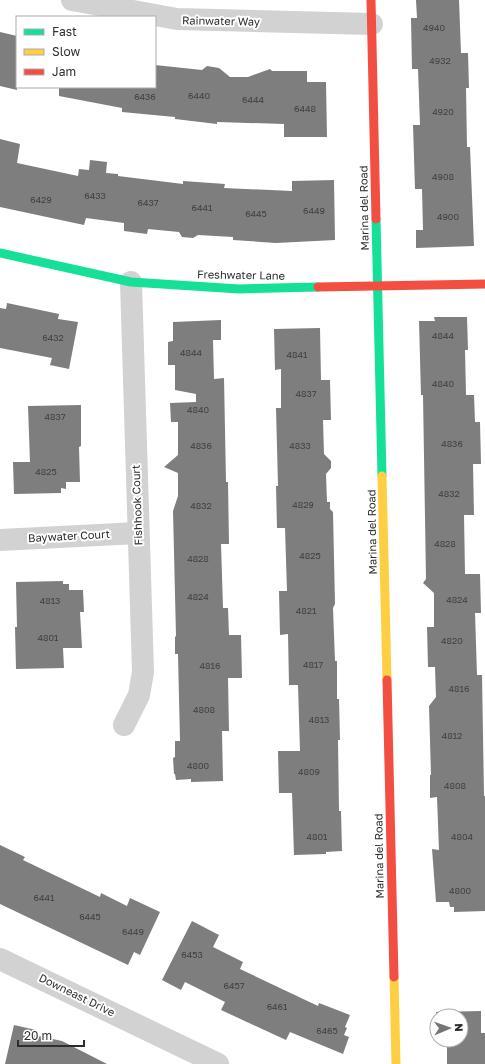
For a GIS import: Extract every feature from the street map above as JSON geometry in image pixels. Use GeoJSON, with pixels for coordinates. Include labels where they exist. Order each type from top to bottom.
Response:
{"type":"FeatureCollection","features":[{"type":"Feature","properties":{"kind":"street","name":"Rainwater Way"},"geometry":{"type":"LineString","coordinates":[[72,0],[177,20],[372,24]]}},
{"type":"Feature","properties":{"kind":"street","name":"Marina del Road"},"geometry":{"type":"LineString","coordinates":[[372,0],[396,1064]]}},
{"type":"Feature","properties":{"kind":"street","name":"Freshwater Lane"},"geometry":{"type":"LineString","coordinates":[[0,253],[131,282],[239,290],[485,284]]}},
{"type":"Feature","properties":{"kind":"street","name":"Fishhook Court"},"geometry":{"type":"LineString","coordinates":[[124,725],[139,695],[143,672],[131,282]]}},
{"type":"Feature","properties":{"kind":"street","name":"Baywater Court"},"geometry":{"type":"LineString","coordinates":[[0,540],[138,533]]}},
{"type":"Feature","properties":{"kind":"street","name":"Downeast Drive"},"geometry":{"type":"LineString","coordinates":[[0,959],[218,1064]]}},
{"type":"Feature","properties":{"kind":"building"},"geometry":{"type":"Polygon","coordinates":[[[416,0],[459,0],[461,53],[468,53],[469,88],[466,88],[467,147],[470,147],[474,246],[416,248],[416,230],[423,230],[422,189],[415,189],[413,125],[420,125],[418,69],[412,69],[411,18],[417,18],[416,0]]]}},
{"type":"Feature","properties":{"kind":"building"},"geometry":{"type":"Polygon","coordinates":[[[0,32],[16,36],[17,90],[0,86],[0,32]]]}},
{"type":"Feature","properties":{"kind":"building"},"geometry":{"type":"Polygon","coordinates":[[[156,65],[202,70],[207,66],[219,68],[230,77],[248,77],[270,69],[272,71],[307,71],[307,82],[326,82],[327,137],[284,137],[284,124],[217,122],[217,124],[175,119],[175,117],[122,112],[122,108],[59,96],[59,88],[156,88],[156,65]]]}},
{"type":"Feature","properties":{"kind":"building"},"geometry":{"type":"Polygon","coordinates":[[[0,139],[20,144],[17,163],[78,176],[79,169],[89,170],[90,160],[107,162],[106,173],[118,174],[118,176],[183,184],[183,181],[225,184],[224,188],[292,191],[292,181],[334,180],[335,240],[276,243],[233,240],[233,237],[198,235],[193,238],[182,237],[179,232],[148,229],[147,234],[124,231],[124,223],[86,218],[84,225],[0,207],[0,139]]]}},
{"type":"Feature","properties":{"kind":"building"},"geometry":{"type":"Polygon","coordinates":[[[7,303],[59,314],[58,319],[78,322],[69,369],[50,365],[52,358],[0,348],[0,308],[6,309],[7,303]]]}},
{"type":"Feature","properties":{"kind":"building"},"geometry":{"type":"Polygon","coordinates":[[[434,317],[467,317],[468,350],[465,350],[466,395],[474,395],[475,422],[480,422],[481,464],[473,464],[474,515],[464,515],[465,574],[480,574],[481,613],[475,613],[477,675],[482,675],[485,796],[485,911],[454,912],[454,907],[450,907],[449,902],[436,902],[432,849],[439,850],[437,797],[430,798],[431,775],[429,706],[436,697],[435,667],[428,667],[427,627],[434,627],[434,593],[423,583],[426,579],[423,395],[421,395],[419,321],[435,321],[434,317]]]}},
{"type":"Feature","properties":{"kind":"building"},"geometry":{"type":"Polygon","coordinates":[[[221,320],[221,340],[213,340],[214,379],[224,378],[226,482],[228,482],[229,544],[221,544],[223,608],[228,608],[229,635],[241,635],[242,678],[228,678],[229,731],[222,731],[223,781],[191,782],[191,779],[176,780],[174,774],[173,758],[175,757],[175,741],[180,741],[178,654],[175,654],[176,636],[173,511],[178,496],[178,473],[164,467],[178,455],[178,422],[171,422],[170,403],[196,402],[196,394],[175,390],[175,365],[168,365],[168,342],[173,341],[173,322],[221,320]]]}},
{"type":"Feature","properties":{"kind":"building"},"geometry":{"type":"Polygon","coordinates":[[[320,328],[321,380],[330,380],[331,420],[323,420],[324,454],[331,461],[331,468],[326,474],[327,502],[330,502],[330,509],[333,512],[335,604],[333,608],[335,661],[337,661],[337,699],[339,699],[339,811],[341,811],[342,851],[326,852],[326,854],[294,855],[292,793],[279,793],[278,751],[300,751],[298,685],[289,685],[288,634],[280,635],[279,591],[287,591],[285,528],[277,528],[276,486],[278,486],[276,408],[281,408],[281,369],[275,370],[274,329],[320,328]]]}},
{"type":"Feature","properties":{"kind":"building"},"geometry":{"type":"Polygon","coordinates":[[[81,405],[81,446],[79,447],[80,482],[66,482],[66,489],[61,488],[61,493],[14,494],[13,462],[30,462],[28,406],[81,405]]]}},
{"type":"Feature","properties":{"kind":"building"},"geometry":{"type":"Polygon","coordinates":[[[63,581],[63,584],[69,584],[69,590],[83,590],[84,612],[80,612],[82,648],[63,648],[64,668],[16,669],[16,582],[63,581]]]}},
{"type":"Feature","properties":{"kind":"building"},"geometry":{"type":"Polygon","coordinates":[[[0,845],[25,857],[23,860],[100,897],[101,893],[127,906],[130,898],[160,912],[140,955],[134,952],[128,965],[0,904],[0,845]]]}},
{"type":"Feature","properties":{"kind":"building"},"geometry":{"type":"Polygon","coordinates":[[[192,921],[219,935],[213,947],[243,962],[240,969],[318,1006],[319,1003],[350,1015],[345,1027],[347,1028],[344,1035],[349,1037],[343,1054],[290,1032],[286,1040],[221,1010],[225,1002],[185,982],[181,990],[162,980],[192,921]]]}},
{"type":"Feature","properties":{"kind":"building"},"geometry":{"type":"Polygon","coordinates":[[[469,1011],[481,1011],[481,1033],[485,1033],[485,1064],[447,1064],[447,1048],[469,1048],[469,1011]]]}},
{"type":"Feature","properties":{"kind":"building"},"geometry":{"type":"Polygon","coordinates":[[[14,1025],[36,1030],[34,1035],[62,1041],[107,1064],[5,1064],[14,1025]]]}},
{"type":"Feature","properties":{"kind":"traffic: fast"},"geometry":{"type":"LineString","coordinates":[[376,219],[382,476]]}},
{"type":"Feature","properties":{"kind":"traffic: fast"},"geometry":{"type":"LineString","coordinates":[[0,253],[131,282],[239,289],[318,287]]}},
{"type":"Feature","properties":{"kind":"traffic: slow"},"geometry":{"type":"LineString","coordinates":[[382,476],[387,680]]}},
{"type":"Feature","properties":{"kind":"traffic: slow"},"geometry":{"type":"LineString","coordinates":[[394,977],[396,1064]]}},
{"type":"Feature","properties":{"kind":"traffic: jam"},"geometry":{"type":"LineString","coordinates":[[371,0],[376,219]]}},
{"type":"Feature","properties":{"kind":"traffic: jam"},"geometry":{"type":"LineString","coordinates":[[318,287],[485,284]]}},
{"type":"Feature","properties":{"kind":"traffic: jam"},"geometry":{"type":"LineString","coordinates":[[387,680],[394,977]]}}]}
